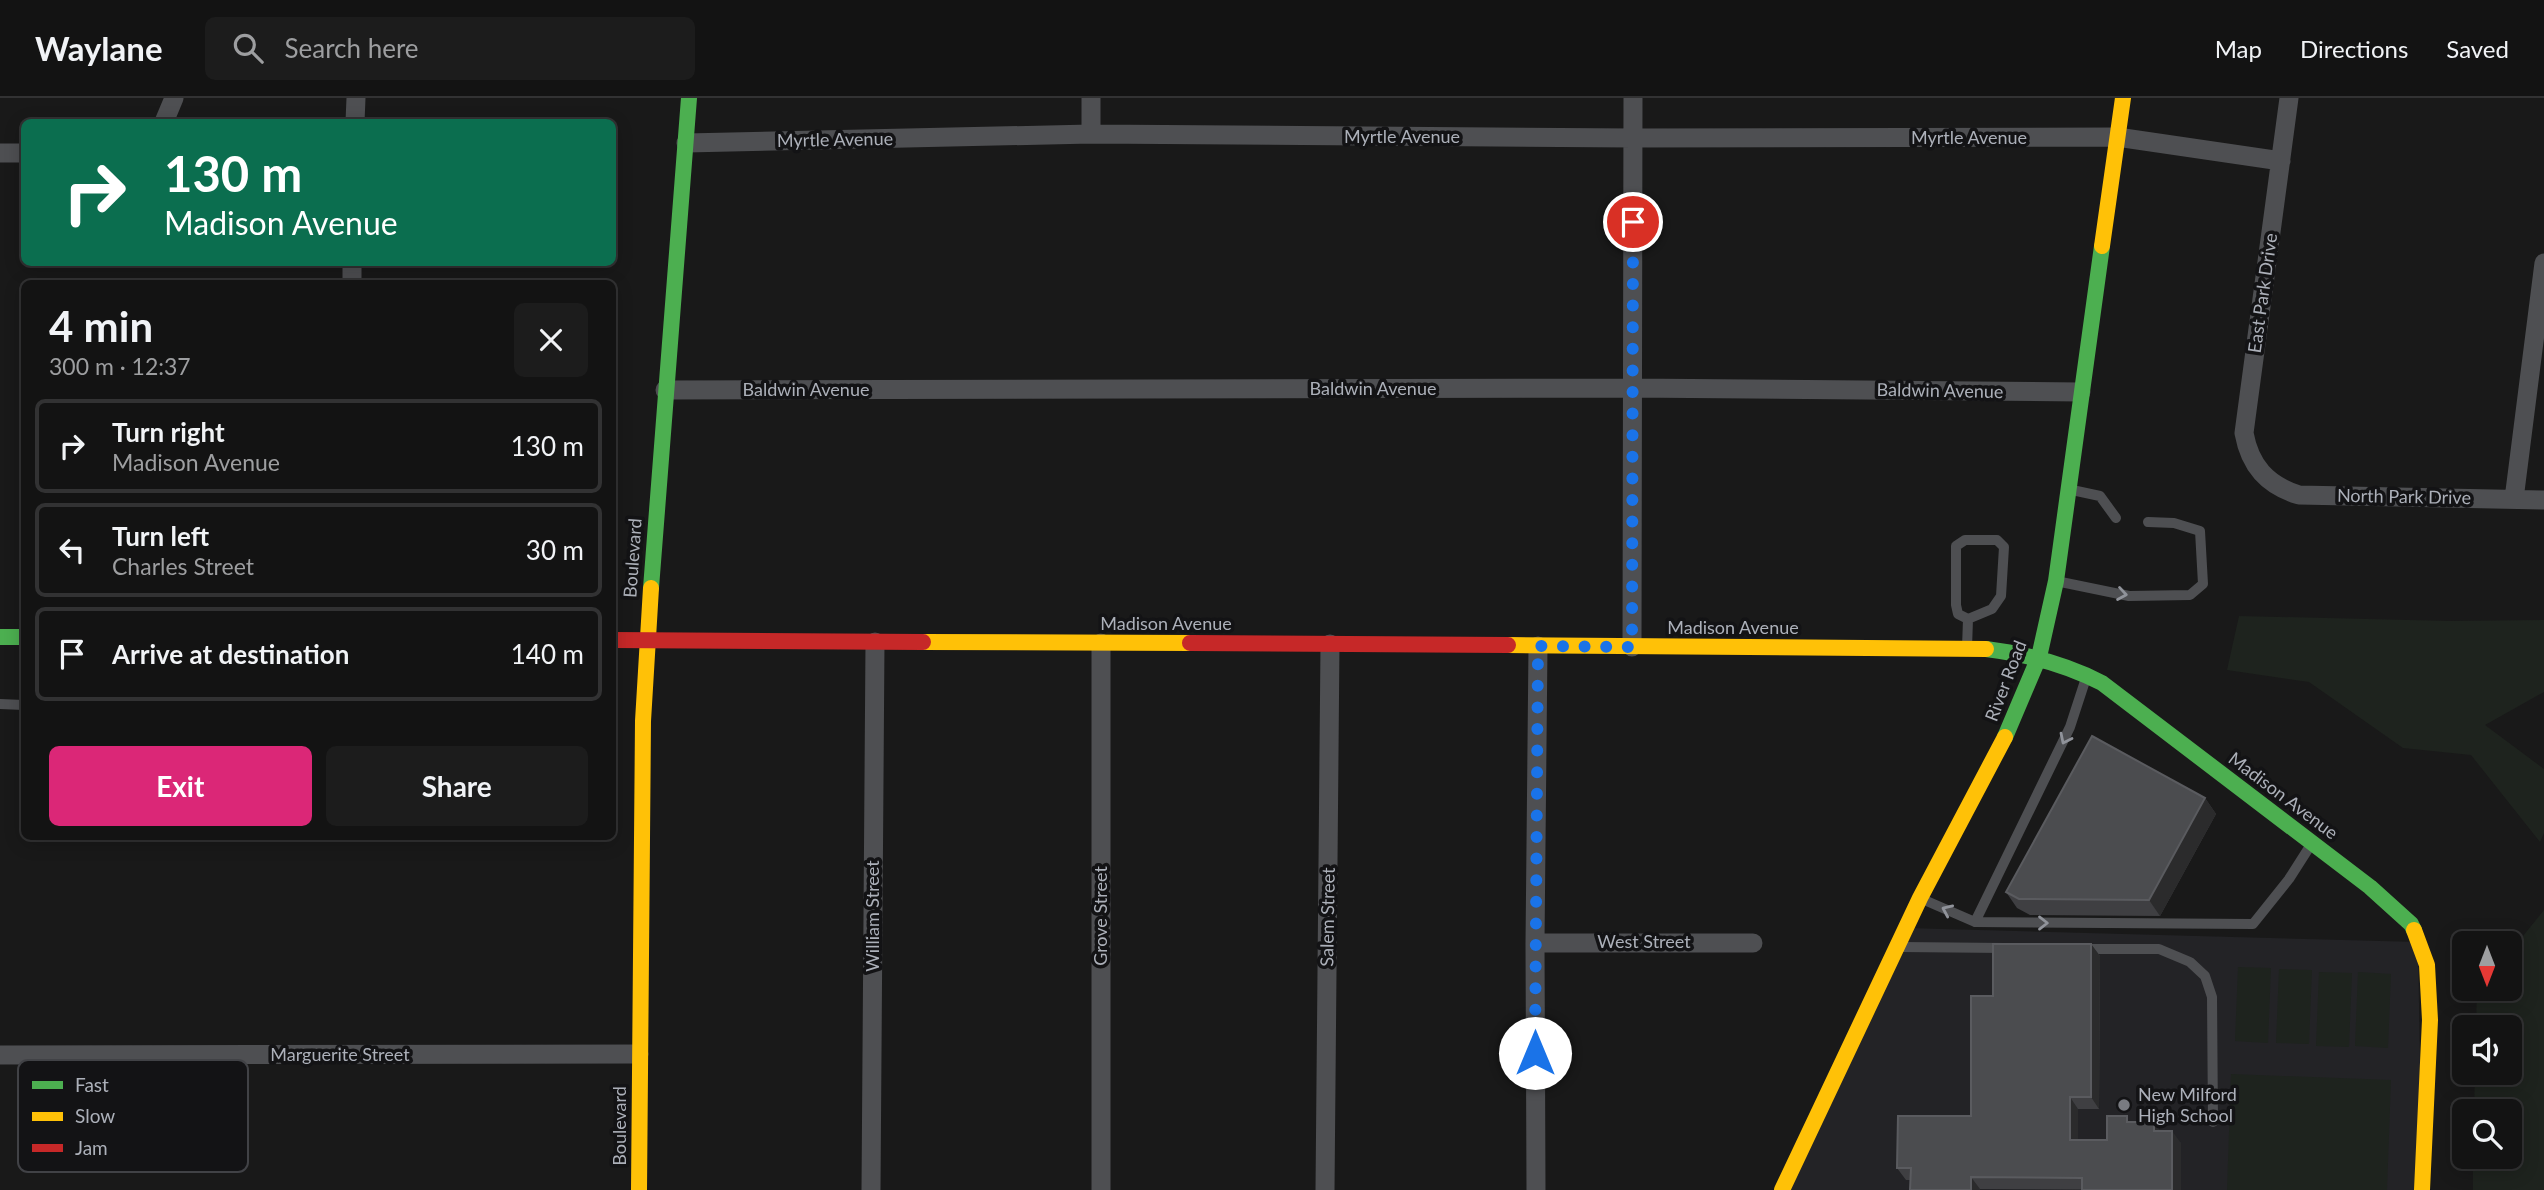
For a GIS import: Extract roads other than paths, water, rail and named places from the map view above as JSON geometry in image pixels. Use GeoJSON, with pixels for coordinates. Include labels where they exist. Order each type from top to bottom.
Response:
{"type":"FeatureCollection","features":[{"type":"Feature","properties":{"kind":"main road","name":"Boulevard"},"geometry":{"type":"LineString","coordinates":[[639,1190],[643,721],[665,390],[689,98]]}},
{"type":"Feature","properties":{"kind":"main road","name":"River Road"},"geometry":{"type":"LineString","coordinates":[[1782,1190],[1920,898],[2005,736],[2039,656],[2056,581],[2070,489],[2081,392],[2123,98]]}},
{"type":"Feature","properties":{"kind":"main road"},"geometry":{"type":"LineString","coordinates":[[0,637],[21,637]]}},
{"type":"Feature","properties":{"kind":"main road","name":"Madison Avenue"},"geometry":{"type":"LineString","coordinates":[[616,640],[1967,648],[2039,656],[2087,674],[2102,683],[2370,887],[2411,925],[2427,965],[2430,1020],[2422,1190]]}},
{"type":"Feature","properties":{"kind":"street"},"geometry":{"type":"LineString","coordinates":[[165,119],[174,98]]}},
{"type":"Feature","properties":{"kind":"street"},"geometry":{"type":"LineString","coordinates":[[355,119],[356,98]]}},
{"type":"Feature","properties":{"kind":"street"},"geometry":{"type":"LineString","coordinates":[[1091,98],[1091,134]]}},
{"type":"Feature","properties":{"kind":"street"},"geometry":{"type":"LineString","coordinates":[[1632,647],[1633,98]]}},
{"type":"Feature","properties":{"kind":"street","name":"East Park Drive"},"geometry":{"type":"LineString","coordinates":[[2268,481],[2256,467],[2248,451],[2244,433],[2289,98]]}},
{"type":"Feature","properties":{"kind":"street","name":"Myrtle Avenue"},"geometry":{"type":"LineString","coordinates":[[686,142],[1091,134],[1633,138],[2117,137],[2281,161]]}},
{"type":"Feature","properties":{"kind":"street"},"geometry":{"type":"LineString","coordinates":[[0,153],[21,153]]}},
{"type":"Feature","properties":{"kind":"street"},"geometry":{"type":"LineString","coordinates":[[2514,499],[2544,263]]}},
{"type":"Feature","properties":{"kind":"street","name":"Baldwin Avenue"},"geometry":{"type":"LineString","coordinates":[[665,390],[1631,388],[2081,392]]}},
{"type":"Feature","properties":{"kind":"street","name":"North Park Drive"},"geometry":{"type":"LineString","coordinates":[[2268,481],[2299,495],[2544,500]]}},
{"type":"Feature","properties":{"kind":"street","name":"William Street"},"geometry":{"type":"LineString","coordinates":[[872,1190],[875,642]]}},
{"type":"Feature","properties":{"kind":"street","name":"Grove Street"},"geometry":{"type":"LineString","coordinates":[[1101,643],[1101,1190]]}},
{"type":"Feature","properties":{"kind":"street","name":"Salem Street"},"geometry":{"type":"LineString","coordinates":[[1325,1190],[1330,644]]}},
{"type":"Feature","properties":{"kind":"street"},"geometry":{"type":"LineString","coordinates":[[1536,1190],[1538,646]]}},
{"type":"Feature","properties":{"kind":"street","name":"West Street"},"geometry":{"type":"LineString","coordinates":[[1535,943],[1753,943]]}},
{"type":"Feature","properties":{"kind":"street","name":"Marguerite Street"},"geometry":{"type":"LineString","coordinates":[[0,1055],[639,1054]]}},
{"type":"Feature","properties":{"kind":"lane"},"geometry":{"type":"LineString","coordinates":[[2070,489],[2099,496],[2116,518]]}},
{"type":"Feature","properties":{"kind":"lane"},"geometry":{"type":"LineString","coordinates":[[2056,581],[2130,596],[2190,595],[2203,584],[2200,531],[2174,523],[2148,522]]}},
{"type":"Feature","properties":{"kind":"lane"},"geometry":{"type":"LineString","coordinates":[[1965,540],[1997,540],[2004,547],[2001,596],[1992,609],[1968,619],[1958,614],[1956,605],[1956,545],[1965,540]]}},
{"type":"Feature","properties":{"kind":"lane"},"geometry":{"type":"LineString","coordinates":[[1967,648],[1968,619]]}},
{"type":"Feature","properties":{"kind":"lane"},"geometry":{"type":"LineString","coordinates":[[1975,922],[2070,727],[2087,674]]}},
{"type":"Feature","properties":{"kind":"lane"},"geometry":{"type":"LineString","coordinates":[[0,704],[21,705]]}},
{"type":"Feature","properties":{"kind":"lane"},"geometry":{"type":"LineString","coordinates":[[1920,898],[1975,922],[2253,924],[2289,879],[2313,843]]}},
{"type":"Feature","properties":{"kind":"lane"},"geometry":{"type":"LineString","coordinates":[[1897,947],[2021,948]]}},
{"type":"Feature","properties":{"kind":"lane"},"geometry":{"type":"LineString","coordinates":[[2076,948],[2159,949],[2190,962],[2205,976],[2212,997],[2213,1122]]}},
{"type":"Feature","properties":{"kind":"place","name":"New Milford High School"},"geometry":{"type":"Point","coordinates":[2124,1105]}}]}
